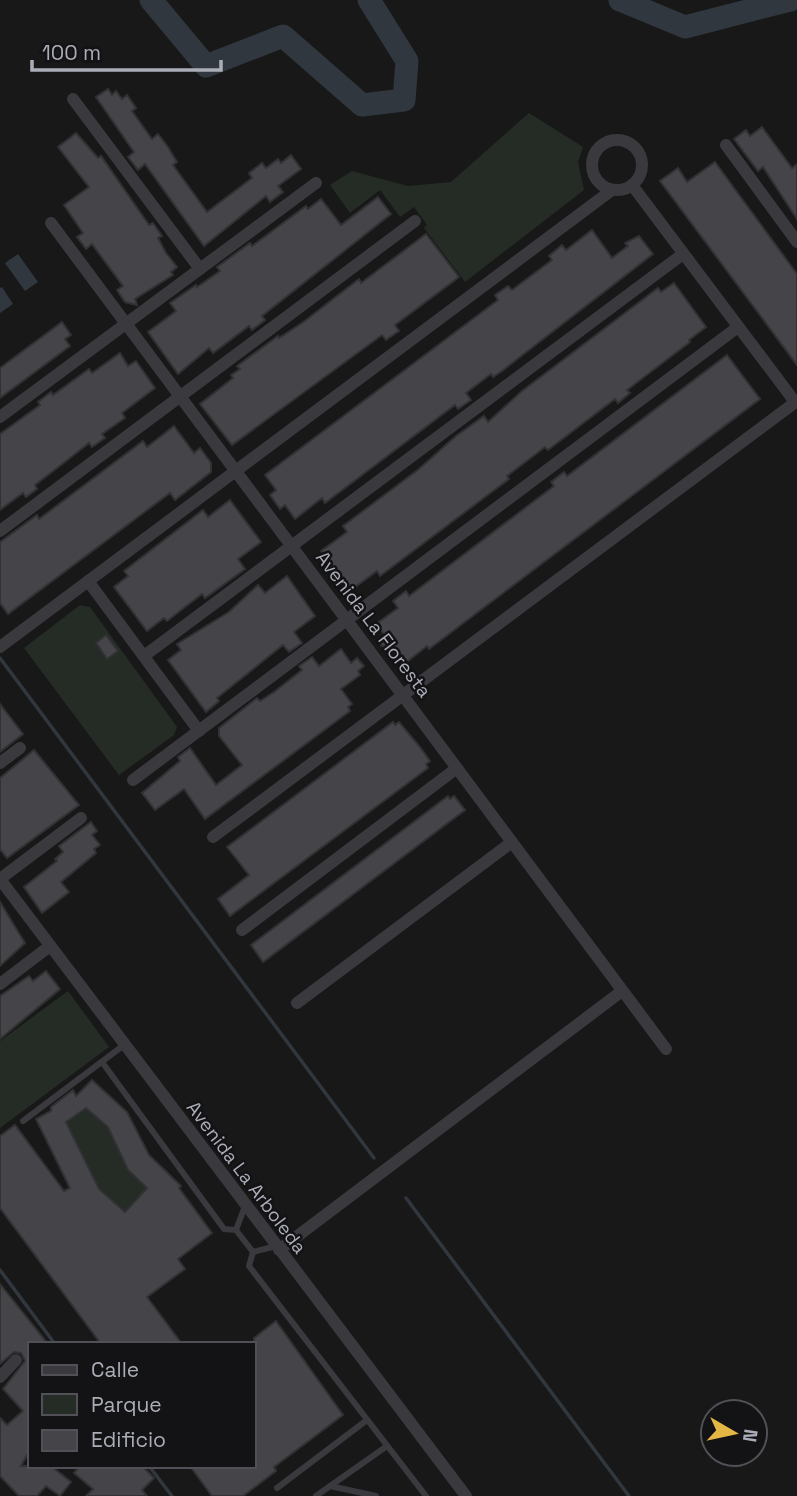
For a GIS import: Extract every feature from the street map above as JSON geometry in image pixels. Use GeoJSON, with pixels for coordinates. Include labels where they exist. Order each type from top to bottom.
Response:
{"type":"FeatureCollection","features":[{"type":"Feature","properties":{"kind":"street"},"geometry":{"type":"LineString","coordinates":[[73,99],[200,268]]}},
{"type":"Feature","properties":{"kind":"street"},"geometry":{"type":"LineString","coordinates":[[0,647],[612,190],[632,185],[641,171],[640,154],[628,142],[611,140],[597,149],[592,166],[597,181],[612,190]]}},
{"type":"Feature","properties":{"kind":"street"},"geometry":{"type":"LineString","coordinates":[[726,145],[797,242]]}},
{"type":"Feature","properties":{"kind":"street"},"geometry":{"type":"LineString","coordinates":[[0,417],[316,183]]}},
{"type":"Feature","properties":{"kind":"street"},"geometry":{"type":"LineString","coordinates":[[213,837],[796,402],[632,185]]}},
{"type":"Feature","properties":{"kind":"street"},"geometry":{"type":"LineString","coordinates":[[0,531],[415,221]]}},
{"type":"Feature","properties":{"kind":"street","name":"Avenida La Floresta"},"geometry":{"type":"LineString","coordinates":[[51,223],[666,1049]]}},
{"type":"Feature","properties":{"kind":"street"},"geometry":{"type":"LineString","coordinates":[[144,656],[683,254]]}},
{"type":"Feature","properties":{"kind":"street"},"geometry":{"type":"LineString","coordinates":[[132,780],[738,327]]}},
{"type":"Feature","properties":{"kind":"street"},"geometry":{"type":"LineString","coordinates":[[88,581],[199,731]]}},
{"type":"Feature","properties":{"kind":"street"},"geometry":{"type":"LineString","coordinates":[[0,764],[20,748]]}},
{"type":"Feature","properties":{"kind":"street"},"geometry":{"type":"LineString","coordinates":[[243,930],[457,768]]}},
{"type":"Feature","properties":{"kind":"street"},"geometry":{"type":"LineString","coordinates":[[0,879],[81,818]]}},
{"type":"Feature","properties":{"kind":"street"},"geometry":{"type":"LineString","coordinates":[[298,1003],[512,842]]}},
{"type":"Feature","properties":{"kind":"street","name":"Avenida La Arboleda"},"geometry":{"type":"LineString","coordinates":[[0,879],[466,1496]]}},
{"type":"Feature","properties":{"kind":"street"},"geometry":{"type":"LineString","coordinates":[[0,985],[50,946]]}},
{"type":"Feature","properties":{"kind":"street"},"geometry":{"type":"LineString","coordinates":[[277,1248],[622,991]]}},
{"type":"Feature","properties":{"kind":"street"},"geometry":{"type":"LineString","coordinates":[[0,1377],[16,1360]]}},
{"type":"Feature","properties":{"kind":"lane"},"geometry":{"type":"LineString","coordinates":[[23,1121],[124,1045]]}},
{"type":"Feature","properties":{"kind":"lane"},"geometry":{"type":"LineString","coordinates":[[102,1062],[224,1229],[236,1230],[253,1252]]}},
{"type":"Feature","properties":{"kind":"lane"},"geometry":{"type":"LineString","coordinates":[[236,1230],[245,1206]]}},
{"type":"Feature","properties":{"kind":"lane"},"geometry":{"type":"LineString","coordinates":[[253,1252],[277,1248]]}},
{"type":"Feature","properties":{"kind":"lane"},"geometry":{"type":"LineString","coordinates":[[253,1252],[249,1266],[426,1496]]}},
{"type":"Feature","properties":{"kind":"lane"},"geometry":{"type":"LineString","coordinates":[[277,1488],[367,1420]]}},
{"type":"Feature","properties":{"kind":"lane"},"geometry":{"type":"LineString","coordinates":[[316,1496],[387,1446]]}},
{"type":"Feature","properties":{"kind":"lane"},"geometry":{"type":"LineString","coordinates":[[330,1486],[376,1496]]}},
{"type":"Feature","properties":{"kind":"green space"},"geometry":{"type":"Polygon","coordinates":[[[529,113],[583,147],[578,162],[584,190],[465,282],[424,228],[427,225],[414,207],[400,217],[380,190],[350,213],[330,185],[352,171],[408,186],[451,182],[529,113]]]}},
{"type":"Feature","properties":{"kind":"green space"},"geometry":{"type":"Polygon","coordinates":[[[80,605],[90,607],[177,727],[174,735],[119,775],[24,648],[80,605]]]}},
{"type":"Feature","properties":{"kind":"green space"},"geometry":{"type":"Polygon","coordinates":[[[68,991],[109,1047],[0,1128],[0,1041],[68,991]]]}},
{"type":"Feature","properties":{"kind":"green space"},"geometry":{"type":"Polygon","coordinates":[[[86,1108],[108,1127],[128,1169],[147,1188],[125,1212],[99,1189],[66,1122],[86,1108]]]}},
{"type":"Feature","properties":{"kind":"shaded area"},"geometry":{"type":"Polygon","coordinates":[[[18,254],[38,282],[25,291],[5,263],[18,254]]]}},
{"type":"Feature","properties":{"kind":"shaded area"},"geometry":{"type":"Polygon","coordinates":[[[2,287],[13,304],[0,313],[0,288],[2,287]]]}},
{"type":"Feature","properties":{"kind":"building"},"geometry":{"type":"Polygon","coordinates":[[[108,89],[112,95],[116,91],[122,99],[127,95],[136,108],[132,111],[152,139],[158,134],[168,147],[177,162],[173,165],[207,212],[252,178],[249,173],[262,163],[266,168],[278,159],[281,163],[291,155],[301,169],[278,186],[283,192],[270,202],[266,196],[204,246],[145,164],[138,170],[128,157],[134,152],[96,97],[108,89]]]}},
{"type":"Feature","properties":{"kind":"building"},"geometry":{"type":"Polygon","coordinates":[[[762,127],[792,168],[797,164],[797,219],[763,167],[758,171],[734,139],[746,130],[750,136],[762,127]]]}},
{"type":"Feature","properties":{"kind":"building"},"geometry":{"type":"Polygon","coordinates":[[[76,133],[98,158],[101,156],[149,225],[153,223],[162,236],[158,238],[166,253],[177,267],[171,272],[173,275],[135,299],[137,305],[125,302],[117,290],[123,286],[92,244],[86,249],[77,237],[83,233],[64,205],[89,187],[58,147],[76,133]]]}},
{"type":"Feature","properties":{"kind":"building"},"geometry":{"type":"Polygon","coordinates":[[[715,162],[797,274],[797,365],[660,181],[678,168],[687,182],[715,162]]]}},
{"type":"Feature","properties":{"kind":"building"},"geometry":{"type":"Polygon","coordinates":[[[378,197],[391,214],[262,316],[265,320],[252,330],[249,326],[213,353],[209,348],[178,374],[148,332],[176,311],[170,303],[220,271],[217,267],[250,243],[252,246],[306,206],[308,209],[321,199],[341,225],[378,197]]]}},
{"type":"Feature","properties":{"kind":"building"},"geometry":{"type":"Polygon","coordinates":[[[592,230],[612,258],[628,246],[625,243],[639,236],[653,254],[502,371],[493,377],[491,374],[466,393],[471,400],[458,409],[455,405],[325,503],[322,498],[295,519],[285,505],[280,509],[270,495],[276,490],[265,475],[498,300],[495,295],[508,286],[512,290],[552,260],[549,256],[562,245],[566,250],[592,230]]]}},
{"type":"Feature","properties":{"kind":"building"},"geometry":{"type":"Polygon","coordinates":[[[426,234],[459,277],[395,325],[399,331],[386,340],[382,335],[232,445],[200,404],[233,378],[231,375],[240,369],[237,366],[278,336],[279,338],[302,323],[359,279],[361,283],[426,234]]]}},
{"type":"Feature","properties":{"kind":"building"},"geometry":{"type":"Polygon","coordinates":[[[674,283],[706,327],[627,390],[630,393],[618,403],[615,399],[548,450],[545,447],[507,476],[509,479],[380,576],[377,571],[351,590],[321,551],[347,532],[343,526],[419,469],[456,436],[484,416],[488,422],[522,391],[658,288],[661,292],[674,283]]]}},
{"type":"Feature","properties":{"kind":"building"},"geometry":{"type":"Polygon","coordinates":[[[62,322],[71,335],[65,339],[70,346],[0,398],[0,368],[62,322]]]}},
{"type":"Feature","properties":{"kind":"building"},"geometry":{"type":"Polygon","coordinates":[[[120,353],[128,366],[136,361],[155,388],[122,413],[125,418],[102,434],[105,438],[92,447],[89,443],[35,485],[37,489],[26,497],[23,493],[0,510],[0,434],[40,405],[38,402],[51,392],[53,395],[89,369],[92,373],[120,353]]]}},
{"type":"Feature","properties":{"kind":"building"},"geometry":{"type":"Polygon","coordinates":[[[727,355],[760,399],[429,649],[427,646],[404,664],[394,651],[389,655],[379,642],[386,637],[376,624],[398,608],[393,601],[406,591],[409,596],[554,486],[551,482],[564,472],[567,476],[727,355]]]}},
{"type":"Feature","properties":{"kind":"building"},"geometry":{"type":"Polygon","coordinates":[[[174,426],[194,453],[200,448],[211,463],[211,472],[175,500],[170,493],[8,614],[0,603],[0,542],[37,515],[39,519],[143,441],[147,447],[174,426]]]}},
{"type":"Feature","properties":{"kind":"building"},"geometry":{"type":"Polygon","coordinates":[[[230,500],[261,542],[238,559],[245,569],[205,598],[202,594],[167,621],[164,618],[147,631],[114,587],[128,576],[124,571],[203,510],[208,517],[230,500]]]}},
{"type":"Feature","properties":{"kind":"building"},"geometry":{"type":"Polygon","coordinates":[[[287,576],[315,616],[294,632],[302,643],[289,652],[283,645],[217,698],[219,701],[206,712],[168,660],[181,650],[177,644],[229,612],[258,585],[265,593],[287,576]]]}},
{"type":"Feature","properties":{"kind":"building"},"geometry":{"type":"Polygon","coordinates":[[[106,635],[118,651],[107,659],[96,643],[106,635]]]}},
{"type":"Feature","properties":{"kind":"building"},"geometry":{"type":"Polygon","coordinates":[[[341,649],[351,663],[357,658],[364,666],[358,671],[360,675],[341,689],[352,704],[348,707],[350,711],[205,819],[184,789],[155,810],[142,793],[180,761],[178,757],[190,748],[216,785],[242,765],[219,736],[219,728],[257,698],[260,701],[274,692],[302,670],[299,666],[312,657],[319,666],[341,649]]]}},
{"type":"Feature","properties":{"kind":"building"},"geometry":{"type":"Polygon","coordinates":[[[0,704],[23,734],[0,752],[0,704]]]}},
{"type":"Feature","properties":{"kind":"building"},"geometry":{"type":"Polygon","coordinates":[[[393,722],[395,725],[399,722],[420,747],[430,761],[426,764],[428,768],[230,916],[218,899],[249,875],[227,847],[393,722]]]}},
{"type":"Feature","properties":{"kind":"building"},"geometry":{"type":"Polygon","coordinates":[[[34,750],[79,805],[7,858],[0,849],[0,778],[34,750]]]}},
{"type":"Feature","properties":{"kind":"building"},"geometry":{"type":"Polygon","coordinates":[[[448,796],[450,799],[454,796],[465,810],[263,962],[251,945],[448,796]]]}},
{"type":"Feature","properties":{"kind":"building"},"geometry":{"type":"Polygon","coordinates":[[[91,822],[97,831],[92,835],[100,845],[94,849],[96,853],[61,882],[69,892],[42,913],[24,887],[57,861],[55,859],[63,852],[59,846],[91,822]]]}},
{"type":"Feature","properties":{"kind":"building"},"geometry":{"type":"Polygon","coordinates":[[[0,902],[25,943],[0,966],[0,902]]]}},
{"type":"Feature","properties":{"kind":"building"},"geometry":{"type":"Polygon","coordinates":[[[46,971],[60,989],[0,1039],[0,996],[29,976],[33,981],[46,971]]]}},
{"type":"Feature","properties":{"kind":"building"},"geometry":{"type":"Polygon","coordinates":[[[92,1080],[127,1112],[149,1155],[181,1186],[179,1188],[212,1233],[178,1259],[185,1269],[147,1297],[181,1342],[100,1342],[0,1208],[0,1136],[15,1125],[64,1191],[70,1188],[36,1119],[51,1111],[51,1107],[73,1090],[76,1096],[92,1080]],[[86,1108],[66,1122],[99,1189],[125,1212],[147,1188],[128,1170],[108,1127],[86,1108]]]}},
{"type":"Feature","properties":{"kind":"building"},"geometry":{"type":"Polygon","coordinates":[[[0,1284],[46,1342],[28,1342],[28,1454],[21,1466],[54,1468],[71,1482],[60,1496],[46,1486],[37,1496],[19,1496],[0,1476],[0,1418],[7,1425],[23,1411],[3,1389],[25,1361],[21,1353],[14,1352],[0,1364],[0,1284]]]}},
{"type":"Feature","properties":{"kind":"building"},"geometry":{"type":"Polygon","coordinates":[[[276,1321],[343,1415],[274,1467],[276,1471],[243,1496],[212,1496],[191,1468],[256,1468],[254,1338],[276,1321]]]}},
{"type":"Feature","properties":{"kind":"building"},"geometry":{"type":"Polygon","coordinates":[[[78,1468],[144,1468],[154,1478],[142,1490],[147,1496],[86,1496],[93,1489],[74,1473],[78,1468]]]}},
{"type":"Feature","properties":{"kind":"waterway"},"geometry":{"type":"LineString","coordinates":[[151,0],[206,66],[283,36],[362,105],[404,100],[407,61],[369,0]]}},
{"type":"Feature","properties":{"kind":"waterway"},"geometry":{"type":"LineString","coordinates":[[620,0],[685,27],[790,0]]}},
{"type":"Feature","properties":{"kind":"waterway"},"geometry":{"type":"LineString","coordinates":[[0,658],[374,1158]]}},
{"type":"Feature","properties":{"kind":"waterway"},"geometry":{"type":"LineString","coordinates":[[406,1198],[629,1496]]}},
{"type":"Feature","properties":{"kind":"waterway"},"geometry":{"type":"LineString","coordinates":[[0,1270],[54,1342]]}},
{"type":"Feature","properties":{"kind":"waterway"},"geometry":{"type":"LineString","coordinates":[[151,1468],[172,1496]]}}]}
